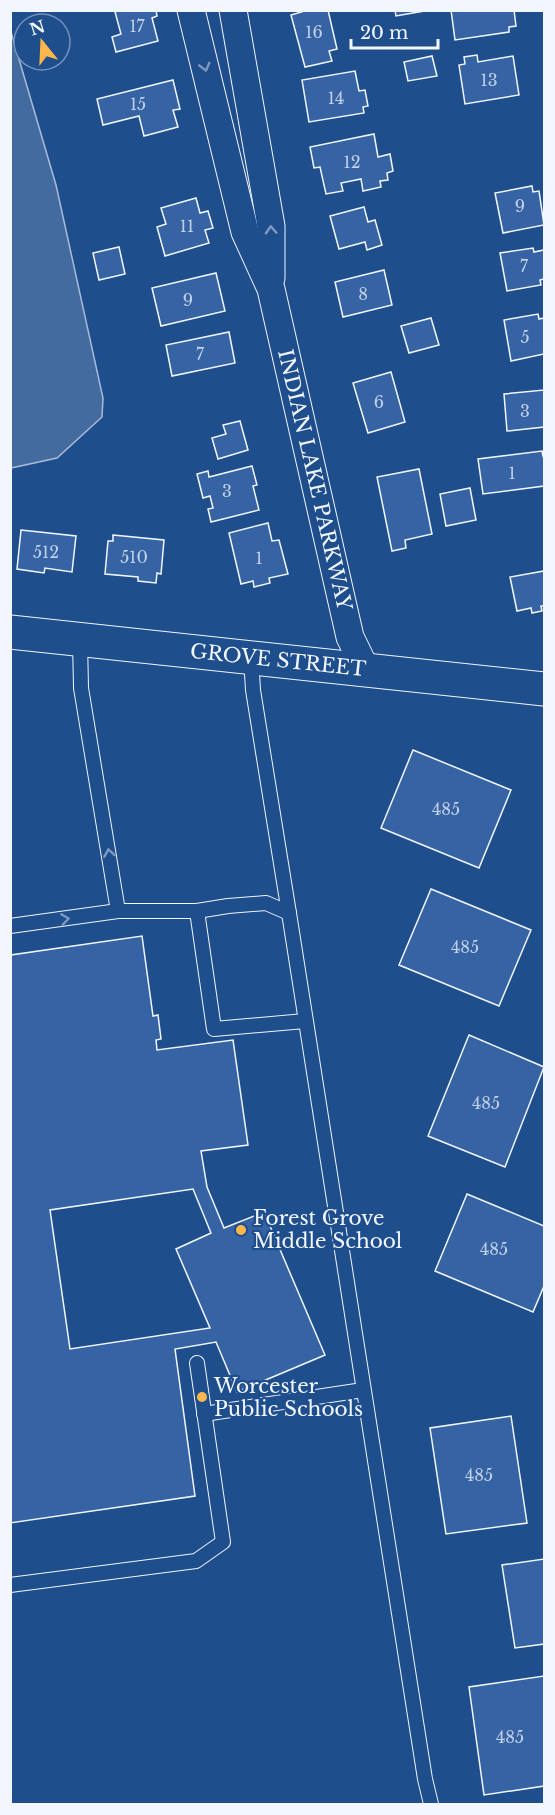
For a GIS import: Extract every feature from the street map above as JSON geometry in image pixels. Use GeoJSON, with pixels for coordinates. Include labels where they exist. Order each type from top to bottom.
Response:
{"type":"FeatureCollection","features":[{"type":"Feature","properties":{"kind":"main road","name":"GROVE STREET"},"geometry":{"type":"LineString","coordinates":[[10,632],[544,689]]}},
{"type":"Feature","properties":{"kind":"street","name":"INDIAN LAKE PARKWAY"},"geometry":{"type":"LineString","coordinates":[[191,10],[245,232],[271,289],[350,637],[366,670]]}},
{"type":"Feature","properties":{"kind":"street","name":"INDIAN LAKE PARKWAY"},"geometry":{"type":"LineString","coordinates":[[233,10],[271,225],[271,289]]}},
{"type":"Feature","properties":{"kind":"lane"},"geometry":{"type":"LineString","coordinates":[[80,640],[81,687],[118,911]]}},
{"type":"Feature","properties":{"kind":"lane"},"geometry":{"type":"LineString","coordinates":[[251,657],[253,690],[423,1768],[431,1804]]}},
{"type":"Feature","properties":{"kind":"lane"},"geometry":{"type":"LineString","coordinates":[[10,926],[118,911],[197,911],[266,903],[289,913]]}},
{"type":"Feature","properties":{"kind":"lane"},"geometry":{"type":"LineString","coordinates":[[197,911],[214,1029],[305,1021]]}},
{"type":"Feature","properties":{"kind":"lane"},"geometry":{"type":"LineString","coordinates":[[10,1585],[196,1561],[223,1542],[197,1364]]}},
{"type":"Feature","properties":{"kind":"lane"},"geometry":{"type":"LineString","coordinates":[[204,1414],[363,1390]]}},
{"type":"Feature","properties":{"kind":"water"},"geometry":{"type":"Polygon","coordinates":[[[11,32],[12,72],[23,72],[56,185],[103,398],[102,417],[57,458],[11,468],[11,32]]]}},
{"type":"Feature","properties":{"kind":"building"},"geometry":{"type":"Polygon","coordinates":[[[119,10],[156,10],[157,16],[152,18],[158,41],[116,52],[112,37],[121,34],[115,12],[119,10]]]}},
{"type":"Feature","properties":{"kind":"building"},"geometry":{"type":"Polygon","coordinates":[[[308,10],[328,10],[337,49],[329,51],[332,61],[305,67],[291,15],[308,10]]]}},
{"type":"Feature","properties":{"kind":"building"},"geometry":{"type":"Polygon","coordinates":[[[395,10],[424,10],[424,11],[396,16],[395,10]]]}},
{"type":"Feature","properties":{"kind":"building"},"geometry":{"type":"Polygon","coordinates":[[[451,10],[514,10],[516,26],[509,27],[509,32],[455,40],[451,10]]]}},
{"type":"Feature","properties":{"kind":"building"},"geometry":{"type":"Polygon","coordinates":[[[477,55],[478,62],[513,56],[519,95],[465,104],[459,65],[465,64],[464,57],[477,55]]]}},
{"type":"Feature","properties":{"kind":"building"},"geometry":{"type":"Polygon","coordinates":[[[432,56],[437,76],[408,81],[404,62],[432,56]]]}},
{"type":"Feature","properties":{"kind":"building"},"geometry":{"type":"Polygon","coordinates":[[[355,71],[359,91],[365,90],[368,106],[363,107],[364,113],[309,122],[302,80],[355,71]]]}},
{"type":"Feature","properties":{"kind":"building"},"geometry":{"type":"Polygon","coordinates":[[[173,80],[180,109],[173,110],[178,127],[144,136],[139,116],[103,125],[97,99],[173,80]]]}},
{"type":"Feature","properties":{"kind":"building"},"geometry":{"type":"Polygon","coordinates":[[[374,134],[378,157],[390,154],[393,171],[387,173],[388,180],[380,181],[381,187],[363,191],[361,179],[341,183],[343,191],[326,194],[320,167],[314,168],[310,147],[374,134]]]}},
{"type":"Feature","properties":{"kind":"building"},"geometry":{"type":"Polygon","coordinates":[[[532,186],[533,192],[539,191],[544,225],[503,233],[495,193],[532,186]]]}},
{"type":"Feature","properties":{"kind":"building"},"geometry":{"type":"Polygon","coordinates":[[[196,198],[200,213],[208,211],[213,228],[205,230],[209,243],[165,256],[157,227],[166,224],[161,208],[196,198]]]}},
{"type":"Feature","properties":{"kind":"building"},"geometry":{"type":"Polygon","coordinates":[[[364,207],[368,222],[375,220],[382,245],[367,250],[365,242],[339,249],[330,216],[364,207]]]}},
{"type":"Feature","properties":{"kind":"building"},"geometry":{"type":"Polygon","coordinates":[[[119,247],[125,274],[99,280],[93,253],[119,247]]]}},
{"type":"Feature","properties":{"kind":"building"},"geometry":{"type":"Polygon","coordinates":[[[533,248],[534,252],[544,250],[544,279],[540,280],[541,285],[507,291],[500,253],[533,248]]]}},
{"type":"Feature","properties":{"kind":"building"},"geometry":{"type":"Polygon","coordinates":[[[384,270],[392,305],[343,317],[335,282],[384,270]]]}},
{"type":"Feature","properties":{"kind":"building"},"geometry":{"type":"Polygon","coordinates":[[[216,273],[225,311],[161,326],[152,288],[216,273]]]}},
{"type":"Feature","properties":{"kind":"building"},"geometry":{"type":"Polygon","coordinates":[[[538,314],[539,319],[544,318],[544,354],[511,361],[504,320],[538,314]]]}},
{"type":"Feature","properties":{"kind":"building"},"geometry":{"type":"Polygon","coordinates":[[[431,318],[439,345],[409,353],[401,326],[431,318]]]}},
{"type":"Feature","properties":{"kind":"building"},"geometry":{"type":"Polygon","coordinates":[[[229,332],[235,363],[172,376],[166,345],[229,332]]]}},
{"type":"Feature","properties":{"kind":"building"},"geometry":{"type":"Polygon","coordinates":[[[391,372],[405,422],[368,433],[353,383],[391,372]]]}},
{"type":"Feature","properties":{"kind":"building"},"geometry":{"type":"Polygon","coordinates":[[[544,390],[544,427],[507,431],[504,394],[544,390]]]}},
{"type":"Feature","properties":{"kind":"building"},"geometry":{"type":"Polygon","coordinates":[[[240,421],[248,450],[218,459],[212,438],[226,434],[223,425],[240,421]]]}},
{"type":"Feature","properties":{"kind":"building"},"geometry":{"type":"Polygon","coordinates":[[[542,451],[544,486],[483,494],[478,459],[542,451]]]}},
{"type":"Feature","properties":{"kind":"building"},"geometry":{"type":"Polygon","coordinates":[[[252,466],[257,485],[253,486],[259,510],[211,522],[208,509],[213,508],[210,496],[203,498],[197,474],[208,471],[209,477],[252,466]]]}},
{"type":"Feature","properties":{"kind":"building"},"geometry":{"type":"Polygon","coordinates":[[[419,469],[432,534],[405,540],[406,548],[392,551],[377,477],[419,469]]]}},
{"type":"Feature","properties":{"kind":"building"},"geometry":{"type":"Polygon","coordinates":[[[470,488],[476,520],[446,526],[440,494],[470,488]]]}},
{"type":"Feature","properties":{"kind":"building"},"geometry":{"type":"Polygon","coordinates":[[[268,523],[272,541],[279,540],[288,574],[269,578],[270,583],[254,587],[253,581],[241,584],[229,533],[268,523]]]}},
{"type":"Feature","properties":{"kind":"building"},"geometry":{"type":"Polygon","coordinates":[[[21,530],[76,536],[72,572],[45,568],[44,573],[17,569],[21,530]]]}},
{"type":"Feature","properties":{"kind":"building"},"geometry":{"type":"Polygon","coordinates":[[[113,535],[164,540],[161,574],[157,573],[156,583],[138,581],[138,577],[105,574],[108,541],[113,541],[113,535]]]}},
{"type":"Feature","properties":{"kind":"building"},"geometry":{"type":"Polygon","coordinates":[[[544,571],[542,611],[532,613],[531,608],[517,611],[510,577],[544,571]]]}},
{"type":"Feature","properties":{"kind":"building"},"geometry":{"type":"Polygon","coordinates":[[[413,750],[511,790],[479,868],[381,828],[413,750]]]}},
{"type":"Feature","properties":{"kind":"building"},"geometry":{"type":"Polygon","coordinates":[[[431,889],[531,930],[499,1006],[399,965],[431,889]]]}},
{"type":"Feature","properties":{"kind":"building","name":"Forest Grove Middle School"},"geometry":{"type":"Polygon","coordinates":[[[142,936],[153,1016],[158,1015],[161,1039],[156,1040],[157,1050],[233,1040],[248,1145],[201,1151],[207,1187],[224,1228],[264,1212],[325,1355],[237,1392],[216,1342],[175,1349],[195,1496],[10,1523],[11,955],[142,936]],[[193,1189],[50,1210],[70,1349],[210,1328],[176,1249],[211,1233],[193,1189]]]}},
{"type":"Feature","properties":{"kind":"building"},"geometry":{"type":"Polygon","coordinates":[[[469,1035],[544,1067],[505,1167],[428,1136],[469,1035]]]}},
{"type":"Feature","properties":{"kind":"building"},"geometry":{"type":"Polygon","coordinates":[[[467,1194],[544,1226],[544,1286],[533,1312],[435,1271],[467,1194]]]}},
{"type":"Feature","properties":{"kind":"building"},"geometry":{"type":"Polygon","coordinates":[[[511,1416],[527,1523],[446,1534],[430,1428],[511,1416]]]}},
{"type":"Feature","properties":{"kind":"building"},"geometry":{"type":"Polygon","coordinates":[[[544,1559],[544,1644],[515,1648],[502,1565],[544,1559]]]}},
{"type":"Feature","properties":{"kind":"building"},"geometry":{"type":"Polygon","coordinates":[[[544,1676],[544,1786],[484,1795],[469,1687],[544,1676]]]}},
{"type":"Feature","properties":{"kind":"place","name":"Forest Grove Middle School"},"geometry":{"type":"Point","coordinates":[241,1230]}},
{"type":"Feature","properties":{"kind":"place","name":"Worcester Public Schools"},"geometry":{"type":"Point","coordinates":[202,1397]}}]}
